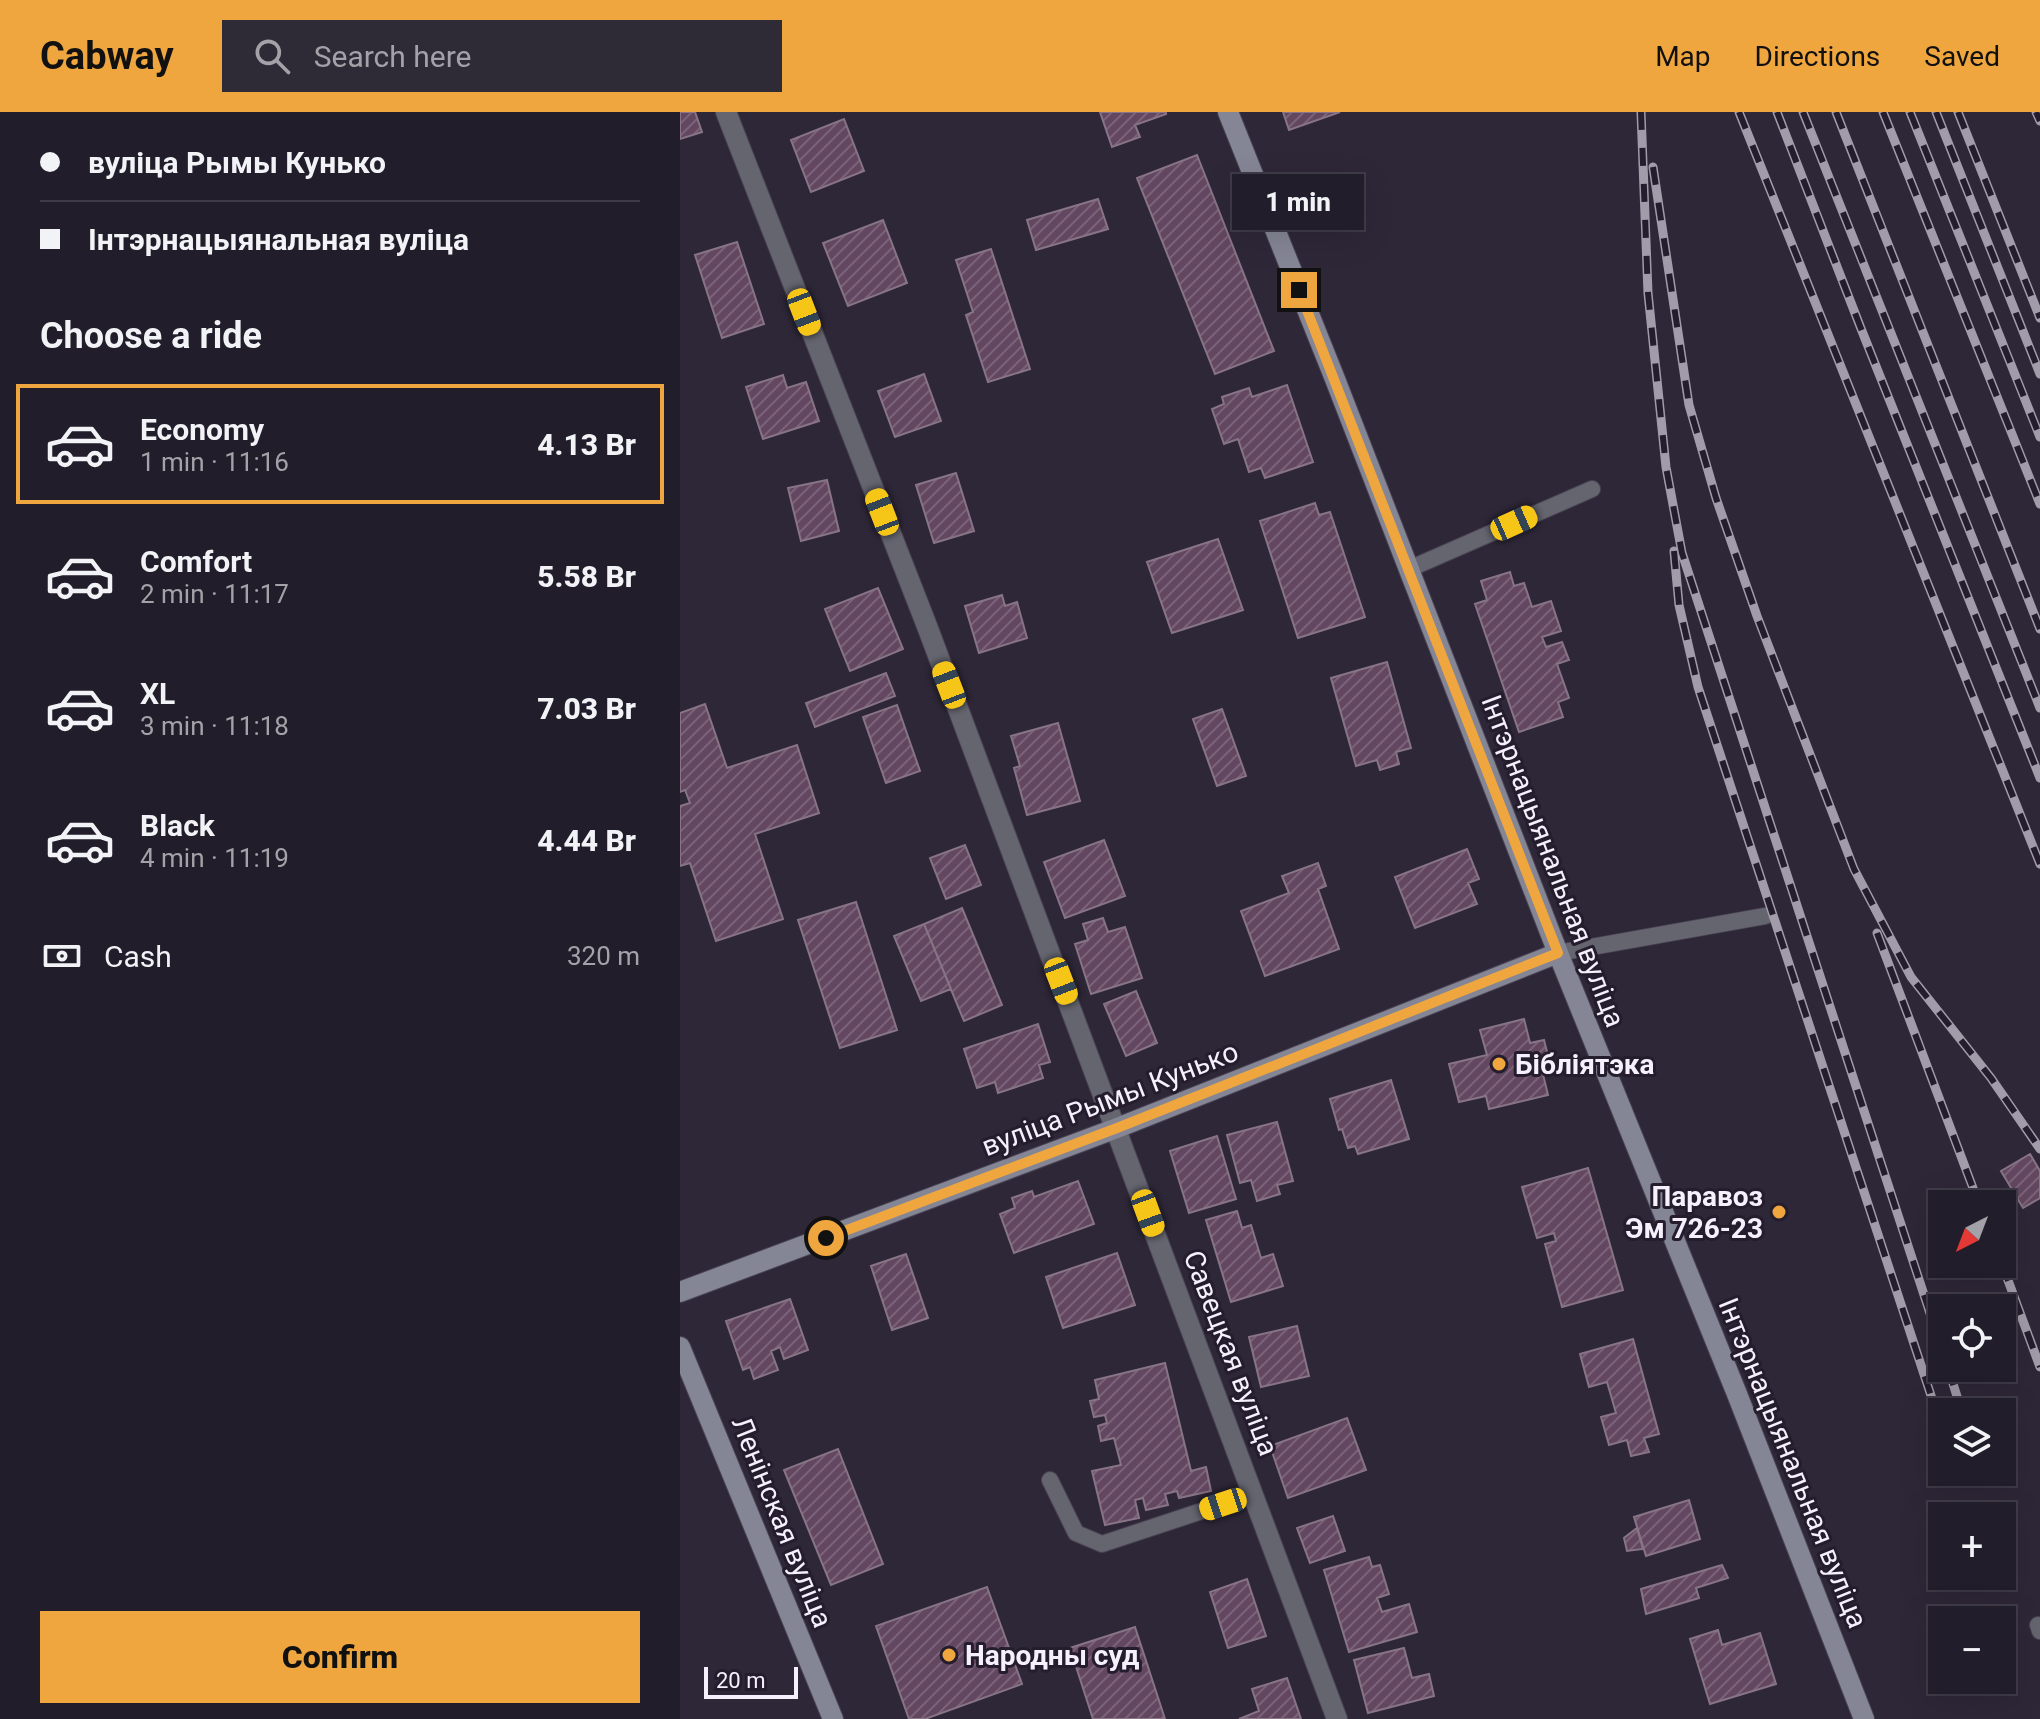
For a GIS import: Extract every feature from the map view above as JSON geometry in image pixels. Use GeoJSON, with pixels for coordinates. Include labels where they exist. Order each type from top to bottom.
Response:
{"type":"FeatureCollection","features":[{"type":"Feature","properties":{"kind":"street","name":"Савецкая вуліца"},"geometry":{"type":"LineString","coordinates":[[726,112],[927,626],[1337,1719]]}},
{"type":"Feature","properties":{"kind":"street","name":"Інтэрнацыянальная вуліца"},"geometry":{"type":"LineString","coordinates":[[1228,112],[1558,953],[1737,1394],[1864,1719]]}},
{"type":"Feature","properties":{"kind":"street","name":"вуліца Рымы Кунько"},"geometry":{"type":"LineString","coordinates":[[680,1292],[1117,1128],[1558,953]]}},
{"type":"Feature","properties":{"kind":"street","name":"Ленінская вуліца"},"geometry":{"type":"LineString","coordinates":[[680,1347],[833,1719]]}},
{"type":"Feature","properties":{"kind":"lane"},"geometry":{"type":"LineString","coordinates":[[1409,569],[1592,489]]}},
{"type":"Feature","properties":{"kind":"lane"},"geometry":{"type":"LineString","coordinates":[[1558,953],[1765,916]]}},
{"type":"Feature","properties":{"kind":"lane"},"geometry":{"type":"LineString","coordinates":[[1050,1480],[1076,1533],[1102,1544],[1253,1494]]}},
{"type":"Feature","properties":{"kind":"building"},"geometry":{"type":"Polygon","coordinates":[[[680,112],[695,112],[702,132],[680,139],[680,112]]]}},
{"type":"Feature","properties":{"kind":"building"},"geometry":{"type":"Polygon","coordinates":[[[1100,112],[1166,114],[1135,125],[1140,137],[1112,147],[1100,112]]]}},
{"type":"Feature","properties":{"kind":"building"},"geometry":{"type":"Polygon","coordinates":[[[1283,112],[1340,112],[1289,130],[1283,112]]]}},
{"type":"Feature","properties":{"kind":"building"},"geometry":{"type":"Polygon","coordinates":[[[844,119],[864,171],[811,192],[791,140],[844,119]]]}},
{"type":"Feature","properties":{"kind":"building"},"geometry":{"type":"Polygon","coordinates":[[[1197,155],[1274,351],[1215,374],[1137,178],[1197,155]]]}},
{"type":"Feature","properties":{"kind":"building"},"geometry":{"type":"Polygon","coordinates":[[[1098,199],[1108,229],[1036,250],[1027,220],[1098,199]]]}},
{"type":"Feature","properties":{"kind":"building"},"geometry":{"type":"Polygon","coordinates":[[[883,220],[907,283],[848,306],[823,243],[883,220]]]}},
{"type":"Feature","properties":{"kind":"building"},"geometry":{"type":"Polygon","coordinates":[[[737,242],[764,324],[722,338],[695,255],[737,242]]]}},
{"type":"Feature","properties":{"kind":"building"},"geometry":{"type":"Polygon","coordinates":[[[991,249],[1030,369],[988,382],[966,315],[973,312],[956,260],[991,249]]]}},
{"type":"Feature","properties":{"kind":"building"},"geometry":{"type":"Polygon","coordinates":[[[924,374],[941,421],[895,437],[878,391],[924,374]]]}},
{"type":"Feature","properties":{"kind":"building"},"geometry":{"type":"Polygon","coordinates":[[[783,375],[787,388],[806,382],[819,421],[763,439],[746,387],[783,375]]]}},
{"type":"Feature","properties":{"kind":"building"},"geometry":{"type":"Polygon","coordinates":[[[1287,385],[1313,462],[1265,478],[1261,468],[1249,472],[1238,439],[1224,444],[1212,409],[1224,404],[1222,397],[1249,388],[1252,397],[1287,385]]]}},
{"type":"Feature","properties":{"kind":"building"},"geometry":{"type":"Polygon","coordinates":[[[956,473],[974,531],[934,543],[916,485],[956,473]]]}},
{"type":"Feature","properties":{"kind":"building"},"geometry":{"type":"Polygon","coordinates":[[[827,480],[839,531],[801,541],[788,488],[827,480]]]}},
{"type":"Feature","properties":{"kind":"building"},"geometry":{"type":"Polygon","coordinates":[[[1315,503],[1319,515],[1330,512],[1365,617],[1298,638],[1260,521],[1315,503]]]}},
{"type":"Feature","properties":{"kind":"building"},"geometry":{"type":"Polygon","coordinates":[[[1218,539],[1243,610],[1172,633],[1147,562],[1218,539]]]}},
{"type":"Feature","properties":{"kind":"building"},"geometry":{"type":"Polygon","coordinates":[[[1510,572],[1514,586],[1524,583],[1532,607],[1551,601],[1561,631],[1542,637],[1546,647],[1562,642],[1569,660],[1557,664],[1569,698],[1558,702],[1563,717],[1519,732],[1475,604],[1487,600],[1481,581],[1510,572]]]}},
{"type":"Feature","properties":{"kind":"building"},"geometry":{"type":"Polygon","coordinates":[[[878,588],[903,649],[850,671],[825,609],[878,588]]]}},
{"type":"Feature","properties":{"kind":"building"},"geometry":{"type":"Polygon","coordinates":[[[1002,595],[1005,606],[1017,602],[1027,638],[979,653],[965,606],[1002,595]]]}},
{"type":"Feature","properties":{"kind":"building"},"geometry":{"type":"Polygon","coordinates":[[[1387,662],[1411,748],[1396,752],[1399,764],[1380,770],[1377,760],[1356,766],[1331,678],[1387,662]]]}},
{"type":"Feature","properties":{"kind":"building"},"geometry":{"type":"Polygon","coordinates":[[[886,673],[895,696],[815,727],[806,703],[886,673]]]}},
{"type":"Feature","properties":{"kind":"building"},"geometry":{"type":"Polygon","coordinates":[[[705,704],[727,768],[797,745],[819,813],[755,834],[783,919],[716,941],[690,863],[680,866],[680,806],[690,803],[685,790],[680,792],[680,713],[705,704]]]}},
{"type":"Feature","properties":{"kind":"building"},"geometry":{"type":"Polygon","coordinates":[[[897,705],[920,771],[886,783],[863,717],[897,705]]]}},
{"type":"Feature","properties":{"kind":"building"},"geometry":{"type":"Polygon","coordinates":[[[1222,709],[1246,776],[1217,786],[1193,719],[1222,709]]]}},
{"type":"Feature","properties":{"kind":"building"},"geometry":{"type":"Polygon","coordinates":[[[1058,723],[1080,801],[1027,815],[1014,768],[1020,766],[1011,736],[1058,723]]]}},
{"type":"Feature","properties":{"kind":"building"},"geometry":{"type":"Polygon","coordinates":[[[1104,840],[1125,896],[1065,918],[1044,862],[1104,840]]]}},
{"type":"Feature","properties":{"kind":"building"},"geometry":{"type":"Polygon","coordinates":[[[965,845],[981,885],[946,899],[930,858],[965,845]]]}},
{"type":"Feature","properties":{"kind":"building"},"geometry":{"type":"Polygon","coordinates":[[[1467,849],[1479,879],[1468,883],[1477,904],[1415,928],[1395,877],[1467,849]]]}},
{"type":"Feature","properties":{"kind":"building"},"geometry":{"type":"Polygon","coordinates":[[[1318,863],[1326,886],[1318,889],[1339,949],[1265,976],[1241,911],[1289,893],[1282,876],[1318,863]]]}},
{"type":"Feature","properties":{"kind":"building"},"geometry":{"type":"Polygon","coordinates":[[[856,902],[897,1030],[840,1048],[798,920],[856,902]]]}},
{"type":"Feature","properties":{"kind":"building"},"geometry":{"type":"Polygon","coordinates":[[[962,908],[1002,1005],[964,1021],[924,924],[962,908]]]}},
{"type":"Feature","properties":{"kind":"building"},"geometry":{"type":"Polygon","coordinates":[[[1103,918],[1108,932],[1125,927],[1142,978],[1091,994],[1075,944],[1088,940],[1083,924],[1103,918]]]}},
{"type":"Feature","properties":{"kind":"building"},"geometry":{"type":"Polygon","coordinates":[[[924,924],[951,989],[921,1001],[894,936],[924,924]]]}},
{"type":"Feature","properties":{"kind":"building"},"geometry":{"type":"Polygon","coordinates":[[[1136,991],[1157,1043],[1126,1056],[1104,1004],[1136,991]]]}},
{"type":"Feature","properties":{"kind":"building","name":"Бібліятэка"},"geometry":{"type":"Polygon","coordinates":[[[1524,1019],[1530,1043],[1544,1040],[1550,1064],[1541,1066],[1548,1095],[1489,1109],[1486,1096],[1459,1102],[1449,1064],[1487,1055],[1480,1030],[1524,1019]]]}},
{"type":"Feature","properties":{"kind":"building"},"geometry":{"type":"Polygon","coordinates":[[[1038,1024],[1050,1062],[1039,1065],[1043,1078],[998,1093],[995,1082],[977,1088],[964,1049],[1038,1024]]]}},
{"type":"Feature","properties":{"kind":"building"},"geometry":{"type":"Polygon","coordinates":[[[1391,1080],[1409,1139],[1358,1154],[1355,1146],[1348,1148],[1330,1099],[1391,1080]]]}},
{"type":"Feature","properties":{"kind":"building"},"geometry":{"type":"Polygon","coordinates":[[[1277,1122],[1293,1181],[1277,1185],[1280,1194],[1257,1201],[1251,1180],[1240,1183],[1227,1135],[1277,1122]]]}},
{"type":"Feature","properties":{"kind":"building"},"geometry":{"type":"Polygon","coordinates":[[[1217,1136],[1236,1199],[1189,1213],[1170,1151],[1217,1136]]]}},
{"type":"Feature","properties":{"kind":"building"},"geometry":{"type":"Polygon","coordinates":[[[2030,1154],[2040,1171],[2040,1198],[2023,1208],[2016,1190],[2012,1190],[2001,1171],[2030,1154]]]}},
{"type":"Feature","properties":{"kind":"building"},"geometry":{"type":"Polygon","coordinates":[[[1588,1168],[1623,1290],[1562,1307],[1545,1244],[1556,1241],[1554,1233],[1537,1238],[1522,1187],[1588,1168]]]}},
{"type":"Feature","properties":{"kind":"building"},"geometry":{"type":"Polygon","coordinates":[[[1078,1181],[1094,1224],[1014,1253],[1000,1214],[1015,1208],[1012,1198],[1032,1191],[1034,1197],[1078,1181]]]}},
{"type":"Feature","properties":{"kind":"building"},"geometry":{"type":"Polygon","coordinates":[[[1237,1211],[1242,1228],[1251,1225],[1261,1258],[1273,1254],[1283,1286],[1231,1302],[1206,1220],[1237,1211]]]}},
{"type":"Feature","properties":{"kind":"building"},"geometry":{"type":"Polygon","coordinates":[[[1117,1253],[1135,1305],[1063,1328],[1046,1277],[1117,1253]]]}},
{"type":"Feature","properties":{"kind":"building"},"geometry":{"type":"Polygon","coordinates":[[[906,1254],[928,1318],[892,1330],[871,1266],[906,1254]]]}},
{"type":"Feature","properties":{"kind":"building"},"geometry":{"type":"Polygon","coordinates":[[[790,1299],[808,1350],[784,1359],[780,1347],[771,1351],[778,1370],[754,1379],[750,1367],[743,1370],[726,1321],[790,1299]]]}},
{"type":"Feature","properties":{"kind":"building"},"geometry":{"type":"Polygon","coordinates":[[[1297,1326],[1309,1376],[1261,1387],[1249,1337],[1297,1326]]]}},
{"type":"Feature","properties":{"kind":"building"},"geometry":{"type":"Polygon","coordinates":[[[1633,1339],[1659,1434],[1644,1438],[1649,1452],[1631,1456],[1627,1440],[1609,1445],[1601,1417],[1616,1413],[1607,1382],[1589,1387],[1580,1354],[1633,1339]]]}},
{"type":"Feature","properties":{"kind":"building"},"geometry":{"type":"Polygon","coordinates":[[[1165,1363],[1191,1471],[1206,1467],[1211,1491],[1179,1498],[1177,1491],[1165,1494],[1168,1505],[1146,1510],[1143,1498],[1135,1500],[1139,1518],[1105,1525],[1092,1471],[1121,1465],[1114,1438],[1101,1441],[1098,1426],[1107,1423],[1105,1415],[1094,1417],[1090,1401],[1099,1399],[1095,1380],[1165,1363]]]}},
{"type":"Feature","properties":{"kind":"building"},"geometry":{"type":"Polygon","coordinates":[[[1347,1418],[1366,1470],[1288,1498],[1270,1446],[1347,1418]]]}},
{"type":"Feature","properties":{"kind":"building"},"geometry":{"type":"Polygon","coordinates":[[[838,1449],[883,1564],[831,1585],[784,1470],[838,1449]]]}},
{"type":"Feature","properties":{"kind":"building"},"geometry":{"type":"Polygon","coordinates":[[[1689,1500],[1700,1539],[1646,1556],[1634,1517],[1689,1500]]]}},
{"type":"Feature","properties":{"kind":"building"},"geometry":{"type":"Polygon","coordinates":[[[1333,1516],[1345,1551],[1310,1563],[1297,1528],[1333,1516]]]}},
{"type":"Feature","properties":{"kind":"building"},"geometry":{"type":"Polygon","coordinates":[[[1637,1528],[1643,1549],[1627,1551],[1624,1538],[1637,1528]]]}},
{"type":"Feature","properties":{"kind":"building"},"geometry":{"type":"Polygon","coordinates":[[[1369,1557],[1372,1567],[1380,1565],[1389,1594],[1377,1598],[1382,1612],[1409,1604],[1417,1632],[1349,1652],[1324,1570],[1369,1557]]]}},
{"type":"Feature","properties":{"kind":"building"},"geometry":{"type":"Polygon","coordinates":[[[1722,1565],[1728,1578],[1696,1588],[1699,1598],[1646,1614],[1641,1589],[1722,1565]]]}},
{"type":"Feature","properties":{"kind":"building"},"geometry":{"type":"Polygon","coordinates":[[[1247,1579],[1266,1636],[1228,1648],[1210,1592],[1247,1579]]]}},
{"type":"Feature","properties":{"kind":"building","name":"Народны суд"},"geometry":{"type":"Polygon","coordinates":[[[987,1587],[1022,1684],[925,1719],[909,1719],[876,1626],[987,1587]]]}},
{"type":"Feature","properties":{"kind":"building"},"geometry":{"type":"Polygon","coordinates":[[[1135,1627],[1165,1719],[1093,1719],[1070,1648],[1135,1627]]]}},
{"type":"Feature","properties":{"kind":"building"},"geometry":{"type":"Polygon","coordinates":[[[1718,1630],[1722,1645],[1760,1633],[1776,1684],[1710,1704],[1690,1639],[1718,1630]]]}},
{"type":"Feature","properties":{"kind":"building"},"geometry":{"type":"Polygon","coordinates":[[[1404,1648],[1412,1678],[1429,1674],[1434,1696],[1368,1713],[1354,1660],[1404,1648]]]}},
{"type":"Feature","properties":{"kind":"building"},"geometry":{"type":"Polygon","coordinates":[[[1287,1678],[1301,1719],[1239,1719],[1259,1711],[1252,1689],[1287,1678]]]}},
{"type":"Feature","properties":{"kind":"railway"},"geometry":{"type":"LineString","coordinates":[[1641,112],[1648,293],[1666,467],[1682,553],[1928,1307]]}},
{"type":"Feature","properties":{"kind":"railway"},"geometry":{"type":"LineString","coordinates":[[1739,112],[2040,864]]}},
{"type":"Feature","properties":{"kind":"railway"},"geometry":{"type":"LineString","coordinates":[[1777,112],[2040,778]]}},
{"type":"Feature","properties":{"kind":"railway"},"geometry":{"type":"LineString","coordinates":[[1803,112],[2040,708]]}},
{"type":"Feature","properties":{"kind":"railway"},"geometry":{"type":"LineString","coordinates":[[1836,112],[2040,629]]}},
{"type":"Feature","properties":{"kind":"railway"},"geometry":{"type":"LineString","coordinates":[[1883,112],[2040,504]]}},
{"type":"Feature","properties":{"kind":"railway"},"geometry":{"type":"LineString","coordinates":[[1910,112],[2040,437]]}},
{"type":"Feature","properties":{"kind":"railway"},"geometry":{"type":"LineString","coordinates":[[1936,112],[2040,374]]}},
{"type":"Feature","properties":{"kind":"railway"},"geometry":{"type":"LineString","coordinates":[[1958,112],[2040,318]]}},
{"type":"Feature","properties":{"kind":"railway"},"geometry":{"type":"LineString","coordinates":[[2036,112],[2040,121]]}},
{"type":"Feature","properties":{"kind":"railway"},"geometry":{"type":"LineString","coordinates":[[1653,167],[1689,405],[1716,498],[1757,616],[1854,869],[1911,977],[1991,1078],[2040,1149]]}},
{"type":"Feature","properties":{"kind":"railway"},"geometry":{"type":"LineString","coordinates":[[1674,551],[1679,605],[1698,687],[1932,1398]]}},
{"type":"Feature","properties":{"kind":"railway"},"geometry":{"type":"LineString","coordinates":[[1877,933],[1974,1190]]}},
{"type":"Feature","properties":{"kind":"railway"},"geometry":{"type":"LineString","coordinates":[[2007,1278],[2040,1367]]}},
{"type":"Feature","properties":{"kind":"railway"},"geometry":{"type":"LineString","coordinates":[[1952,1382],[1958,1398]]}},
{"type":"Feature","properties":{"kind":"place","name":"Бібліятэка"},"geometry":{"type":"Point","coordinates":[1499,1064]}},
{"type":"Feature","properties":{"kind":"place","name":"Паравоз Эм 726-23"},"geometry":{"type":"Point","coordinates":[1779,1212]}},
{"type":"Feature","properties":{"kind":"place","name":"Народны суд"},"geometry":{"type":"Point","coordinates":[949,1655]}},
{"type":"Feature","properties":{"kind":"route"},"geometry":{"type":"LineString","coordinates":[[826,1238],[1117,1128],[1558,953],[1299,290]]}}]}
